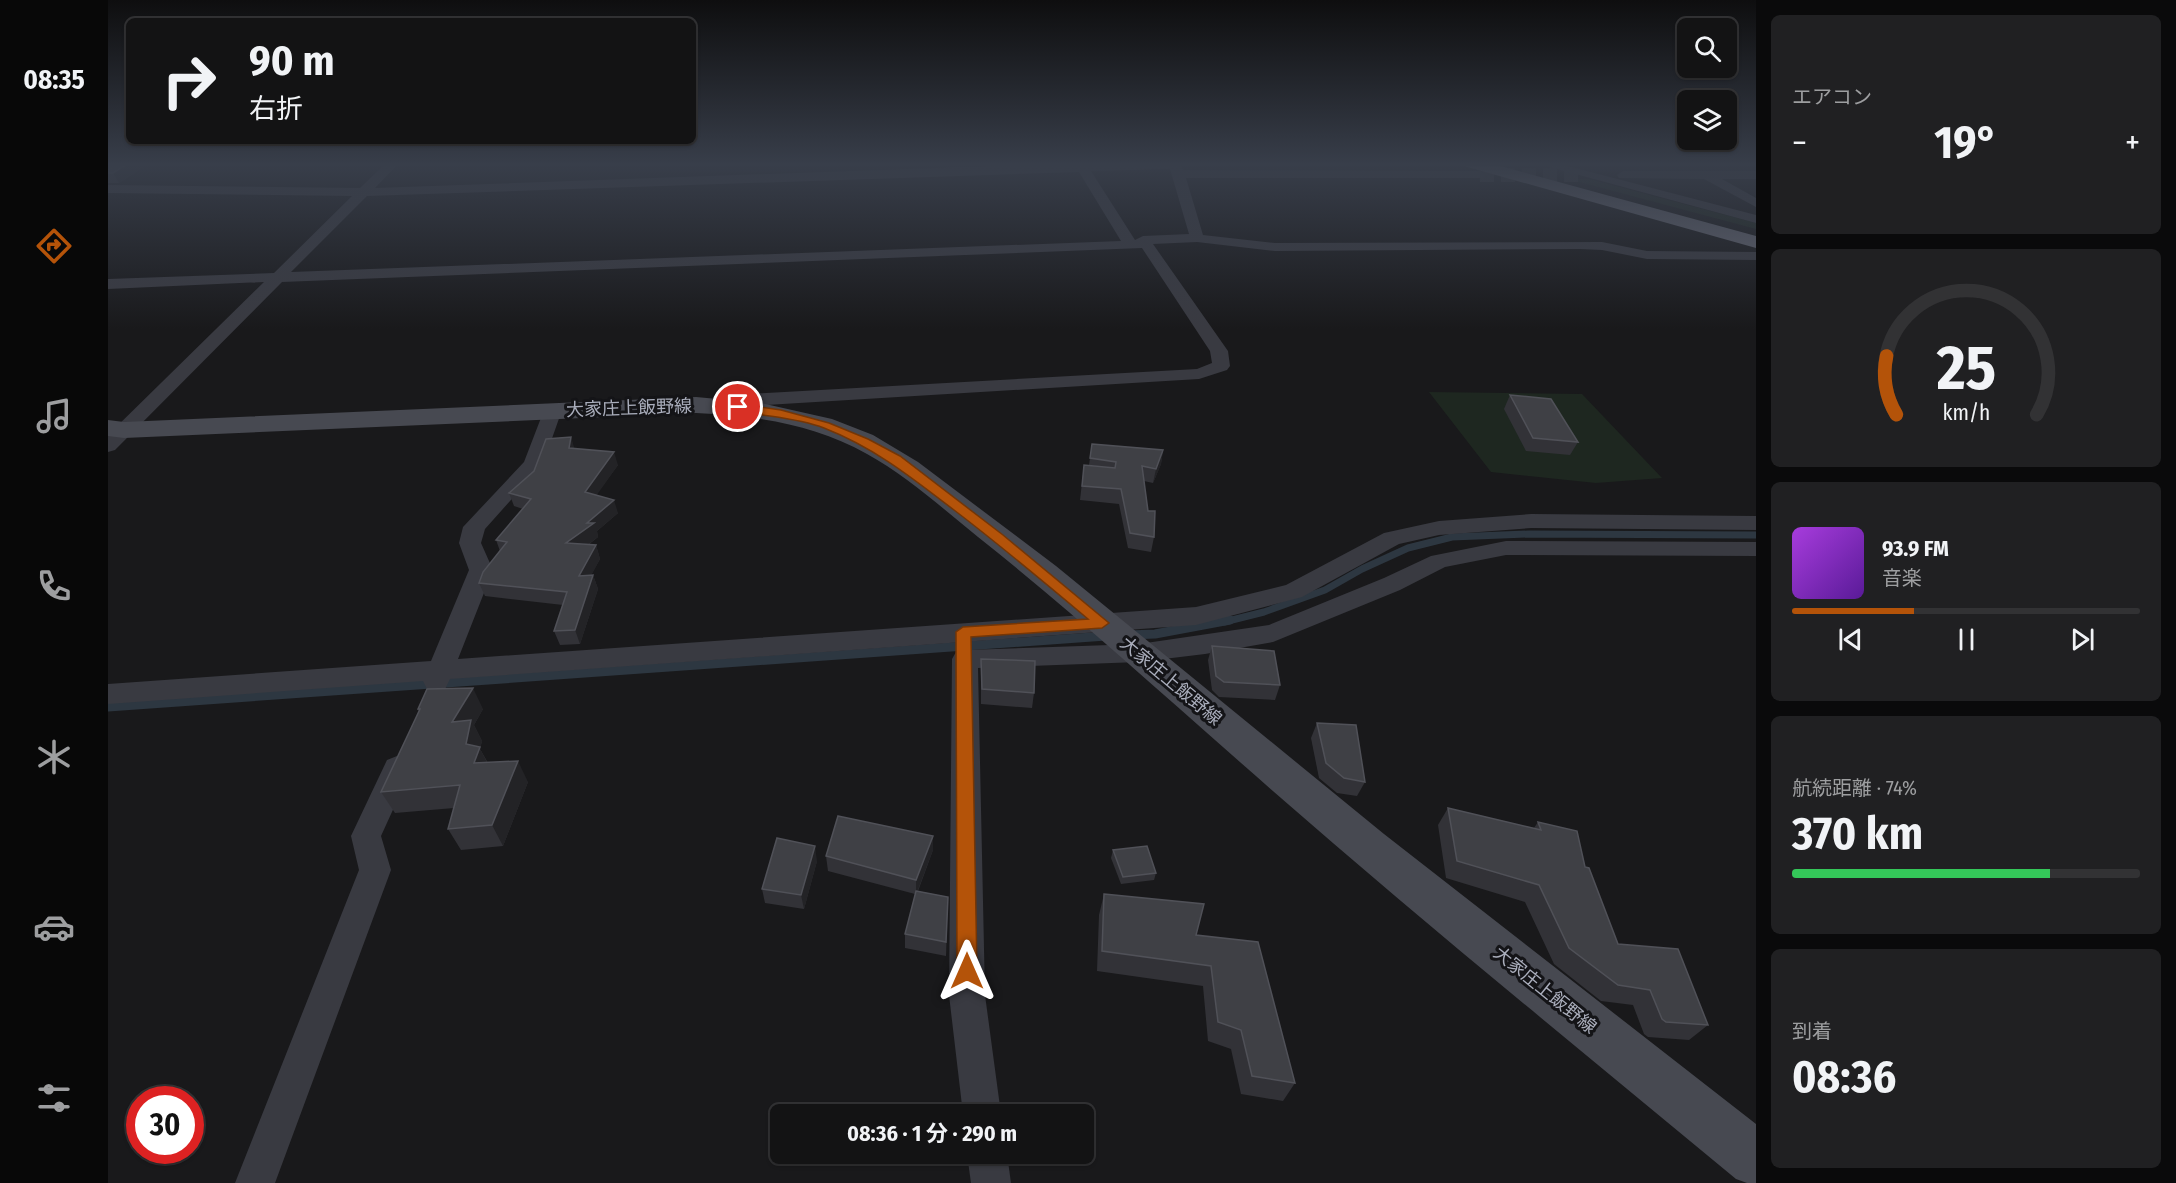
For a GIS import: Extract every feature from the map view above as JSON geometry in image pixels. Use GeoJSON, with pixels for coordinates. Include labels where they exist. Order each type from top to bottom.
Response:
{"type":"FeatureCollection","features":[{"type":"Feature","properties":{"kind":"highway"},"geometry":{"type":"LineString","coordinates":[[1668,218],[1756,242]]}},
{"type":"Feature","properties":{"kind":"highway"},"geometry":{"type":"LineString","coordinates":[[1691,218],[1756,234]]}},
{"type":"Feature","properties":{"kind":"main road","name":"大家庄上飯野線"},"geometry":{"type":"LineString","coordinates":[[113,435],[670,405],[724,406],[781,413],[825,425],[864,441],[896,459],[999,538],[1121,638],[1348,832],[1756,1158]]}},
{"type":"Feature","properties":{"kind":"street"},"geometry":{"type":"LineString","coordinates":[[113,435],[338,218]]}},
{"type":"Feature","properties":{"kind":"street"},"geometry":{"type":"LineString","coordinates":[[724,406],[748,399],[1199,374],[1221,366],[1219,351],[1119,218]]}},
{"type":"Feature","properties":{"kind":"street"},"geometry":{"type":"LineString","coordinates":[[1191,218],[1197,238]]}},
{"type":"Feature","properties":{"kind":"street"},"geometry":{"type":"LineString","coordinates":[[108,284],[1138,244],[1143,240],[1197,238],[1275,247],[1580,245],[1602,246],[1647,255],[1756,256]]}},
{"type":"Feature","properties":{"kind":"street"},"geometry":{"type":"LineString","coordinates":[[423,712],[481,570],[470,543],[474,527],[533,464],[553,410]]}},
{"type":"Feature","properties":{"kind":"street"},"geometry":{"type":"LineString","coordinates":[[964,646],[1121,638],[1294,591],[1392,538],[1439,528],[1531,521],[1756,524]]}},
{"type":"Feature","properties":{"kind":"street"},"geometry":{"type":"LineString","coordinates":[[108,694],[441,670],[1121,638],[1205,645],[1273,633],[1392,584],[1440,561],[1506,548],[1756,549]]}},
{"type":"Feature","properties":{"kind":"street"},"geometry":{"type":"LineString","coordinates":[[964,646],[967,995],[981,1104]]}},
{"type":"Feature","properties":{"kind":"street"},"geometry":{"type":"LineString","coordinates":[[255,1183],[375,870],[366,836],[408,743]]}},
{"type":"Feature","properties":{"kind":"street"},"geometry":{"type":"LineString","coordinates":[[988,1164],[991,1183]]}},
{"type":"Feature","properties":{"kind":"shaded area"},"geometry":{"type":"Polygon","coordinates":[[[1715,218],[1738,218],[1756,223],[1756,229],[1715,218]]]}},
{"type":"Feature","properties":{"kind":"shaded area"},"geometry":{"type":"Polygon","coordinates":[[[1429,392],[1582,394],[1662,478],[1596,483],[1491,472],[1429,392]]]}},
{"type":"Feature","properties":{"kind":"building"},"geometry":{"type":"Polygon","coordinates":[[[1510,395],[1551,399],[1578,442],[1533,438],[1510,395]]]}},
{"type":"Feature","properties":{"kind":"building"},"geometry":{"type":"Polygon","coordinates":[[[571,437],[569,448],[614,452],[585,492],[614,500],[587,523],[594,523],[566,543],[596,545],[579,576],[593,575],[575,630],[554,631],[567,592],[479,583],[483,572],[507,542],[496,540],[531,499],[509,493],[534,471],[546,439],[571,437]]]}},
{"type":"Feature","properties":{"kind":"building"},"geometry":{"type":"Polygon","coordinates":[[[1092,444],[1163,450],[1156,469],[1142,466],[1148,511],[1155,511],[1154,537],[1130,533],[1121,489],[1082,486],[1084,465],[1115,468],[1116,462],[1090,458],[1092,444]]]}},
{"type":"Feature","properties":{"kind":"building"},"geometry":{"type":"Polygon","coordinates":[[[1212,646],[1274,651],[1280,685],[1224,682],[1216,676],[1212,646]]]}},
{"type":"Feature","properties":{"kind":"building"},"geometry":{"type":"Polygon","coordinates":[[[981,659],[1035,661],[1034,693],[982,689],[981,659]]]}},
{"type":"Feature","properties":{"kind":"building"},"geometry":{"type":"Polygon","coordinates":[[[473,688],[452,722],[471,720],[466,744],[480,747],[474,763],[518,761],[492,825],[448,829],[460,785],[381,792],[427,689],[473,688]]]}},
{"type":"Feature","properties":{"kind":"building"},"geometry":{"type":"Polygon","coordinates":[[[1317,723],[1356,725],[1365,782],[1344,778],[1326,763],[1317,723]]]}},
{"type":"Feature","properties":{"kind":"building"},"geometry":{"type":"Polygon","coordinates":[[[1448,808],[1541,830],[1538,822],[1577,831],[1585,867],[1589,868],[1618,944],[1678,949],[1708,1025],[1666,1022],[1662,1019],[1650,990],[1618,985],[1569,948],[1539,885],[1457,861],[1448,808]]]}},
{"type":"Feature","properties":{"kind":"building"},"geometry":{"type":"Polygon","coordinates":[[[838,816],[933,836],[916,880],[826,856],[838,816]]]}},
{"type":"Feature","properties":{"kind":"building"},"geometry":{"type":"Polygon","coordinates":[[[777,838],[815,846],[801,895],[762,889],[777,838]]]}},
{"type":"Feature","properties":{"kind":"building"},"geometry":{"type":"Polygon","coordinates":[[[1147,846],[1156,873],[1123,877],[1113,850],[1147,846]]]}},
{"type":"Feature","properties":{"kind":"building"},"geometry":{"type":"Polygon","coordinates":[[[916,891],[948,897],[946,942],[905,934],[916,891]]]}},
{"type":"Feature","properties":{"kind":"building"},"geometry":{"type":"Polygon","coordinates":[[[1104,894],[1204,904],[1196,935],[1258,942],[1295,1083],[1252,1076],[1241,1030],[1218,1022],[1211,966],[1102,951],[1104,894]]]}},
{"type":"Feature","properties":{"kind":"waterway"},"geometry":{"type":"LineString","coordinates":[[1224,622],[1264,612],[1325,590],[1362,569],[1408,548],[1452,537],[1529,534],[1756,535]]}},
{"type":"Feature","properties":{"kind":"waterway"},"geometry":{"type":"LineString","coordinates":[[1130,635],[1155,634],[1230,620]]}},
{"type":"Feature","properties":{"kind":"waterway"},"geometry":{"type":"LineString","coordinates":[[108,707],[1106,636]]}},
{"type":"Feature","properties":{"kind":"route"},"geometry":{"type":"LineString","coordinates":[[738,407],[781,413],[825,425],[864,441],[896,459],[999,538],[1102,623],[963,632],[967,971]]}}]}
